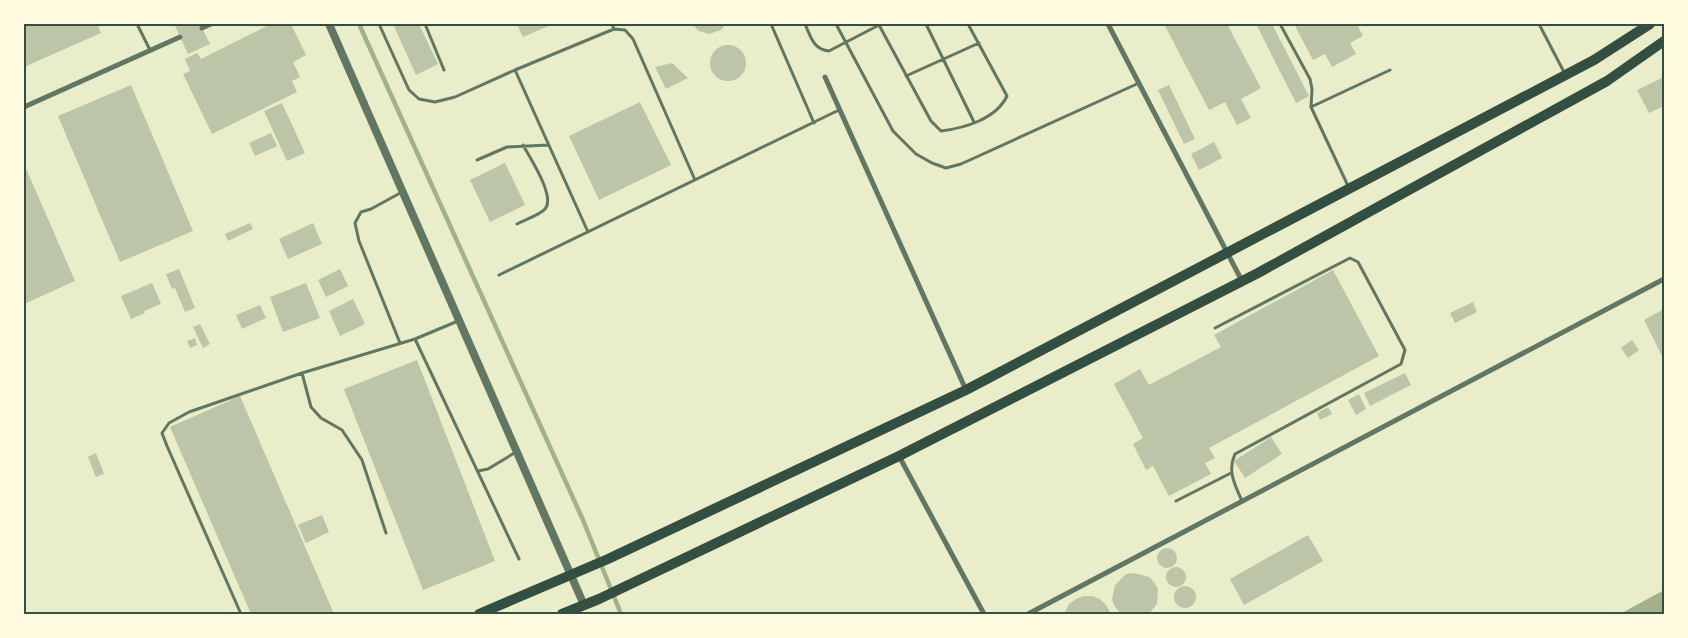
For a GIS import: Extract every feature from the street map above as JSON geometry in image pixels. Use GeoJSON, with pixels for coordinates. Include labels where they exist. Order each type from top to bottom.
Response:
{"type":"FeatureCollection","features":[{"type":"Feature","properties":{"kind":"highway"},"geometry":{"type":"LineString","coordinates":[[479,614],[595,565],[966,390],[1594,60],[1650,24]]}},
{"type":"Feature","properties":{"kind":"highway"},"geometry":{"type":"LineString","coordinates":[[562,614],[899,456],[1242,280],[1607,81],[1664,41]]}},
{"type":"Feature","properties":{"kind":"street"},"geometry":{"type":"LineString","coordinates":[[202,28],[211,24]]}},
{"type":"Feature","properties":{"kind":"street"},"geometry":{"type":"LineString","coordinates":[[329,24],[584,605]]}},
{"type":"Feature","properties":{"kind":"street"},"geometry":{"type":"LineString","coordinates":[[1108,24],[1242,280]]}},
{"type":"Feature","properties":{"kind":"street"},"geometry":{"type":"LineString","coordinates":[[24,107],[180,37]]}},
{"type":"Feature","properties":{"kind":"street"},"geometry":{"type":"LineString","coordinates":[[825,77],[966,390]]}},
{"type":"Feature","properties":{"kind":"street"},"geometry":{"type":"LineString","coordinates":[[1028,614],[1664,279]]}},
{"type":"Feature","properties":{"kind":"street"},"geometry":{"type":"LineString","coordinates":[[899,456],[984,614]]}},
{"type":"Feature","properties":{"kind":"lane"},"geometry":{"type":"LineString","coordinates":[[136,24],[150,51]]}},
{"type":"Feature","properties":{"kind":"lane"},"geometry":{"type":"LineString","coordinates":[[379,24],[409,90],[419,99],[435,102],[455,97],[614,29],[625,30],[633,39],[695,180]]}},
{"type":"Feature","properties":{"kind":"lane"},"geometry":{"type":"LineString","coordinates":[[425,24],[444,70]]}},
{"type":"Feature","properties":{"kind":"lane"},"geometry":{"type":"LineString","coordinates":[[612,24],[614,29]]}},
{"type":"Feature","properties":{"kind":"lane"},"geometry":{"type":"LineString","coordinates":[[771,24],[814,123]]}},
{"type":"Feature","properties":{"kind":"lane"},"geometry":{"type":"LineString","coordinates":[[805,24],[816,46],[821,50],[829,51],[880,24],[931,121],[941,131],[957,129],[996,112],[1003,105],[1007,96],[968,24]]}},
{"type":"Feature","properties":{"kind":"lane"},"geometry":{"type":"LineString","coordinates":[[836,24],[892,131],[916,154],[932,164],[946,168],[961,164],[1138,83]]}},
{"type":"Feature","properties":{"kind":"lane"},"geometry":{"type":"LineString","coordinates":[[926,24],[974,122]]}},
{"type":"Feature","properties":{"kind":"lane"},"geometry":{"type":"LineString","coordinates":[[1280,24],[1310,79],[1312,89],[1311,107],[1349,188]]}},
{"type":"Feature","properties":{"kind":"lane"},"geometry":{"type":"LineString","coordinates":[[1540,24],[1566,74]]}},
{"type":"Feature","properties":{"kind":"lane"},"geometry":{"type":"LineString","coordinates":[[906,76],[979,43]]}},
{"type":"Feature","properties":{"kind":"lane"},"geometry":{"type":"LineString","coordinates":[[515,70],[588,232]]}},
{"type":"Feature","properties":{"kind":"lane"},"geometry":{"type":"LineString","coordinates":[[1311,107],[1390,70]]}},
{"type":"Feature","properties":{"kind":"lane"},"geometry":{"type":"LineString","coordinates":[[499,275],[840,110]]}},
{"type":"Feature","properties":{"kind":"lane"},"geometry":{"type":"LineString","coordinates":[[517,224],[545,210],[548,204],[548,192],[524,145]]}},
{"type":"Feature","properties":{"kind":"lane"},"geometry":{"type":"LineString","coordinates":[[477,160],[507,147],[548,145]]}},
{"type":"Feature","properties":{"kind":"lane"},"geometry":{"type":"LineString","coordinates":[[400,343],[359,241],[355,223],[361,212],[371,209],[402,192]]}},
{"type":"Feature","properties":{"kind":"lane"},"geometry":{"type":"LineString","coordinates":[[1215,328],[1350,258],[1358,262],[1405,350],[1401,364],[1235,454],[1231,463],[1231,473],[1243,501]]}},
{"type":"Feature","properties":{"kind":"lane"},"geometry":{"type":"LineString","coordinates":[[241,614],[162,433],[169,422],[189,412],[302,372],[415,339],[459,320]]}},
{"type":"Feature","properties":{"kind":"lane"},"geometry":{"type":"LineString","coordinates":[[415,339],[519,559]]}},
{"type":"Feature","properties":{"kind":"lane"},"geometry":{"type":"LineString","coordinates":[[302,372],[311,407],[322,418],[342,430],[362,460],[386,533]]}},
{"type":"Feature","properties":{"kind":"lane"},"geometry":{"type":"LineString","coordinates":[[478,471],[488,469],[516,452]]}},
{"type":"Feature","properties":{"kind":"lane"},"geometry":{"type":"LineString","coordinates":[[1176,501],[1231,473]]}},
{"type":"Feature","properties":{"kind":"shaded area"},"geometry":{"type":"Polygon","coordinates":[[[1664,590],[1664,614],[1620,614],[1664,590]]]}},
{"type":"Feature","properties":{"kind":"building"},"geometry":{"type":"Polygon","coordinates":[[[24,24],[97,24],[101,33],[24,67],[24,24]]]}},
{"type":"Feature","properties":{"kind":"building"},"geometry":{"type":"Polygon","coordinates":[[[180,24],[200,24],[210,44],[188,54],[175,26],[180,24]]]}},
{"type":"Feature","properties":{"kind":"building"},"geometry":{"type":"Polygon","coordinates":[[[271,24],[291,24],[306,55],[293,62],[300,77],[292,81],[297,92],[212,134],[183,74],[190,71],[185,59],[197,53],[201,59],[271,24]]]}},
{"type":"Feature","properties":{"kind":"building"},"geometry":{"type":"Polygon","coordinates":[[[393,24],[419,24],[438,64],[416,75],[393,24]]]}},
{"type":"Feature","properties":{"kind":"building"},"geometry":{"type":"Polygon","coordinates":[[[517,24],[553,24],[523,37],[517,24]]]}},
{"type":"Feature","properties":{"kind":"building"},"geometry":{"type":"Polygon","coordinates":[[[692,24],[726,24],[721,30],[709,34],[699,31],[692,24]]]}},
{"type":"Feature","properties":{"kind":"building"},"geometry":{"type":"Polygon","coordinates":[[[1164,24],[1227,24],[1261,88],[1241,99],[1251,118],[1237,125],[1225,102],[1209,110],[1164,24]]]}},
{"type":"Feature","properties":{"kind":"building"},"geometry":{"type":"Polygon","coordinates":[[[1256,24],[1272,24],[1309,96],[1296,103],[1256,24]]]}},
{"type":"Feature","properties":{"kind":"building"},"geometry":{"type":"Polygon","coordinates":[[[1294,24],[1357,24],[1363,36],[1350,43],[1356,54],[1332,67],[1325,54],[1313,60],[1294,24]]]}},
{"type":"Feature","properties":{"kind":"building"},"geometry":{"type":"Polygon","coordinates":[[[728,45],[735,46],[741,50],[745,56],[745,70],[741,76],[735,80],[728,81],[721,80],[715,76],[711,70],[710,63],[711,56],[715,50],[721,46],[728,45]]]}},
{"type":"Feature","properties":{"kind":"building"},"geometry":{"type":"Polygon","coordinates":[[[672,63],[688,78],[666,89],[655,67],[672,63]]]}},
{"type":"Feature","properties":{"kind":"building"},"geometry":{"type":"Polygon","coordinates":[[[1664,77],[1664,106],[1649,113],[1637,90],[1664,77]]]}},
{"type":"Feature","properties":{"kind":"building"},"geometry":{"type":"Polygon","coordinates":[[[131,85],[193,231],[120,262],[58,116],[131,85]]]}},
{"type":"Feature","properties":{"kind":"building"},"geometry":{"type":"Polygon","coordinates":[[[1169,85],[1195,139],[1184,144],[1158,90],[1169,85]]]}},
{"type":"Feature","properties":{"kind":"building"},"geometry":{"type":"Polygon","coordinates":[[[640,102],[671,165],[599,200],[569,136],[640,102]]]}},
{"type":"Feature","properties":{"kind":"building"},"geometry":{"type":"Polygon","coordinates":[[[282,103],[305,153],[287,161],[264,111],[282,103]]]}},
{"type":"Feature","properties":{"kind":"building"},"geometry":{"type":"Polygon","coordinates":[[[271,133],[277,146],[255,156],[249,143],[271,133]]]}},
{"type":"Feature","properties":{"kind":"building"},"geometry":{"type":"Polygon","coordinates":[[[1214,142],[1222,158],[1199,170],[1191,154],[1214,142]]]}},
{"type":"Feature","properties":{"kind":"building"},"geometry":{"type":"Polygon","coordinates":[[[505,163],[525,205],[490,222],[470,180],[505,163]]]}},
{"type":"Feature","properties":{"kind":"building"},"geometry":{"type":"Polygon","coordinates":[[[24,164],[75,281],[24,304],[24,164]]]}},
{"type":"Feature","properties":{"kind":"building"},"geometry":{"type":"Polygon","coordinates":[[[250,223],[253,229],[228,241],[225,234],[250,223]]]}},
{"type":"Feature","properties":{"kind":"building"},"geometry":{"type":"Polygon","coordinates":[[[313,223],[322,244],[288,259],[279,239],[313,223]]]}},
{"type":"Feature","properties":{"kind":"building"},"geometry":{"type":"Polygon","coordinates":[[[179,269],[195,308],[185,312],[175,288],[172,289],[166,274],[179,269]]]}},
{"type":"Feature","properties":{"kind":"building"},"geometry":{"type":"Polygon","coordinates":[[[340,269],[348,286],[326,297],[318,280],[340,269]]]}},
{"type":"Feature","properties":{"kind":"building"},"geometry":{"type":"Polygon","coordinates":[[[1333,270],[1379,356],[1209,448],[1215,458],[1205,463],[1211,474],[1169,496],[1153,466],[1146,470],[1133,444],[1143,438],[1114,384],[1140,369],[1149,385],[1221,347],[1214,335],[1333,270]]]}},
{"type":"Feature","properties":{"kind":"building"},"geometry":{"type":"Polygon","coordinates":[[[152,283],[161,304],[131,319],[121,296],[152,283]]]}},
{"type":"Feature","properties":{"kind":"building"},"geometry":{"type":"Polygon","coordinates":[[[306,283],[320,318],[283,332],[270,297],[306,283]]]}},
{"type":"Feature","properties":{"kind":"building"},"geometry":{"type":"Polygon","coordinates":[[[353,299],[365,324],[340,336],[329,311],[353,299]]]}},
{"type":"Feature","properties":{"kind":"building"},"geometry":{"type":"Polygon","coordinates":[[[1473,302],[1477,312],[1455,323],[1450,313],[1473,302]]]}},
{"type":"Feature","properties":{"kind":"building"},"geometry":{"type":"Polygon","coordinates":[[[260,305],[266,318],[242,329],[236,315],[260,305]]]}},
{"type":"Feature","properties":{"kind":"building"},"geometry":{"type":"Polygon","coordinates":[[[1664,309],[1664,360],[1644,320],[1664,309]]]}},
{"type":"Feature","properties":{"kind":"building"},"geometry":{"type":"Polygon","coordinates":[[[200,324],[210,344],[203,348],[193,327],[200,324]]]}},
{"type":"Feature","properties":{"kind":"building"},"geometry":{"type":"Polygon","coordinates":[[[195,338],[197,345],[190,348],[187,341],[195,338]]]}},
{"type":"Feature","properties":{"kind":"building"},"geometry":{"type":"Polygon","coordinates":[[[1632,340],[1639,350],[1628,358],[1621,348],[1632,340]]]}},
{"type":"Feature","properties":{"kind":"building"},"geometry":{"type":"Polygon","coordinates":[[[417,360],[495,561],[423,590],[344,389],[417,360]]]}},
{"type":"Feature","properties":{"kind":"building"},"geometry":{"type":"Polygon","coordinates":[[[1405,373],[1411,385],[1370,406],[1364,393],[1405,373]]]}},
{"type":"Feature","properties":{"kind":"building"},"geometry":{"type":"Polygon","coordinates":[[[1359,394],[1366,409],[1356,415],[1348,400],[1359,394]]]}},
{"type":"Feature","properties":{"kind":"building"},"geometry":{"type":"Polygon","coordinates":[[[240,396],[334,614],[251,614],[170,427],[240,396]]]}},
{"type":"Feature","properties":{"kind":"building"},"geometry":{"type":"Polygon","coordinates":[[[1328,407],[1332,414],[1320,420],[1317,413],[1328,407]]]}},
{"type":"Feature","properties":{"kind":"building"},"geometry":{"type":"Polygon","coordinates":[[[1271,437],[1282,454],[1245,478],[1234,461],[1271,437]]]}},
{"type":"Feature","properties":{"kind":"building"},"geometry":{"type":"Polygon","coordinates":[[[96,453],[104,474],[96,477],[88,457],[96,453]]]}},
{"type":"Feature","properties":{"kind":"building"},"geometry":{"type":"Polygon","coordinates":[[[322,515],[329,532],[306,543],[298,525],[322,515]]]}},
{"type":"Feature","properties":{"kind":"building"},"geometry":{"type":"Polygon","coordinates":[[[1308,535],[1323,561],[1244,605],[1230,579],[1308,535]]]}},
{"type":"Feature","properties":{"kind":"building"},"geometry":{"type":"Polygon","coordinates":[[[1167,548],[1174,551],[1177,558],[1174,565],[1167,568],[1160,565],[1157,558],[1160,551],[1167,548]]]}},
{"type":"Feature","properties":{"kind":"building"},"geometry":{"type":"Polygon","coordinates":[[[1176,567],[1183,570],[1186,577],[1183,584],[1176,587],[1169,584],[1166,577],[1169,570],[1176,567]]]}},
{"type":"Feature","properties":{"kind":"building"},"geometry":{"type":"Polygon","coordinates":[[[1134,573],[1149,577],[1158,589],[1157,604],[1149,614],[1121,614],[1112,600],[1115,585],[1126,574],[1134,573]]]}},
{"type":"Feature","properties":{"kind":"building"},"geometry":{"type":"Polygon","coordinates":[[[1181,586],[1189,586],[1196,593],[1196,601],[1189,608],[1181,608],[1174,601],[1174,593],[1181,586]]]}},
{"type":"Feature","properties":{"kind":"building"},"geometry":{"type":"Polygon","coordinates":[[[1084,596],[1100,599],[1111,614],[1064,614],[1069,604],[1084,596]]]}},
{"type":"Feature","properties":{"kind":"waterway"},"geometry":{"type":"LineString","coordinates":[[359,24],[583,520],[621,614]]}}]}
